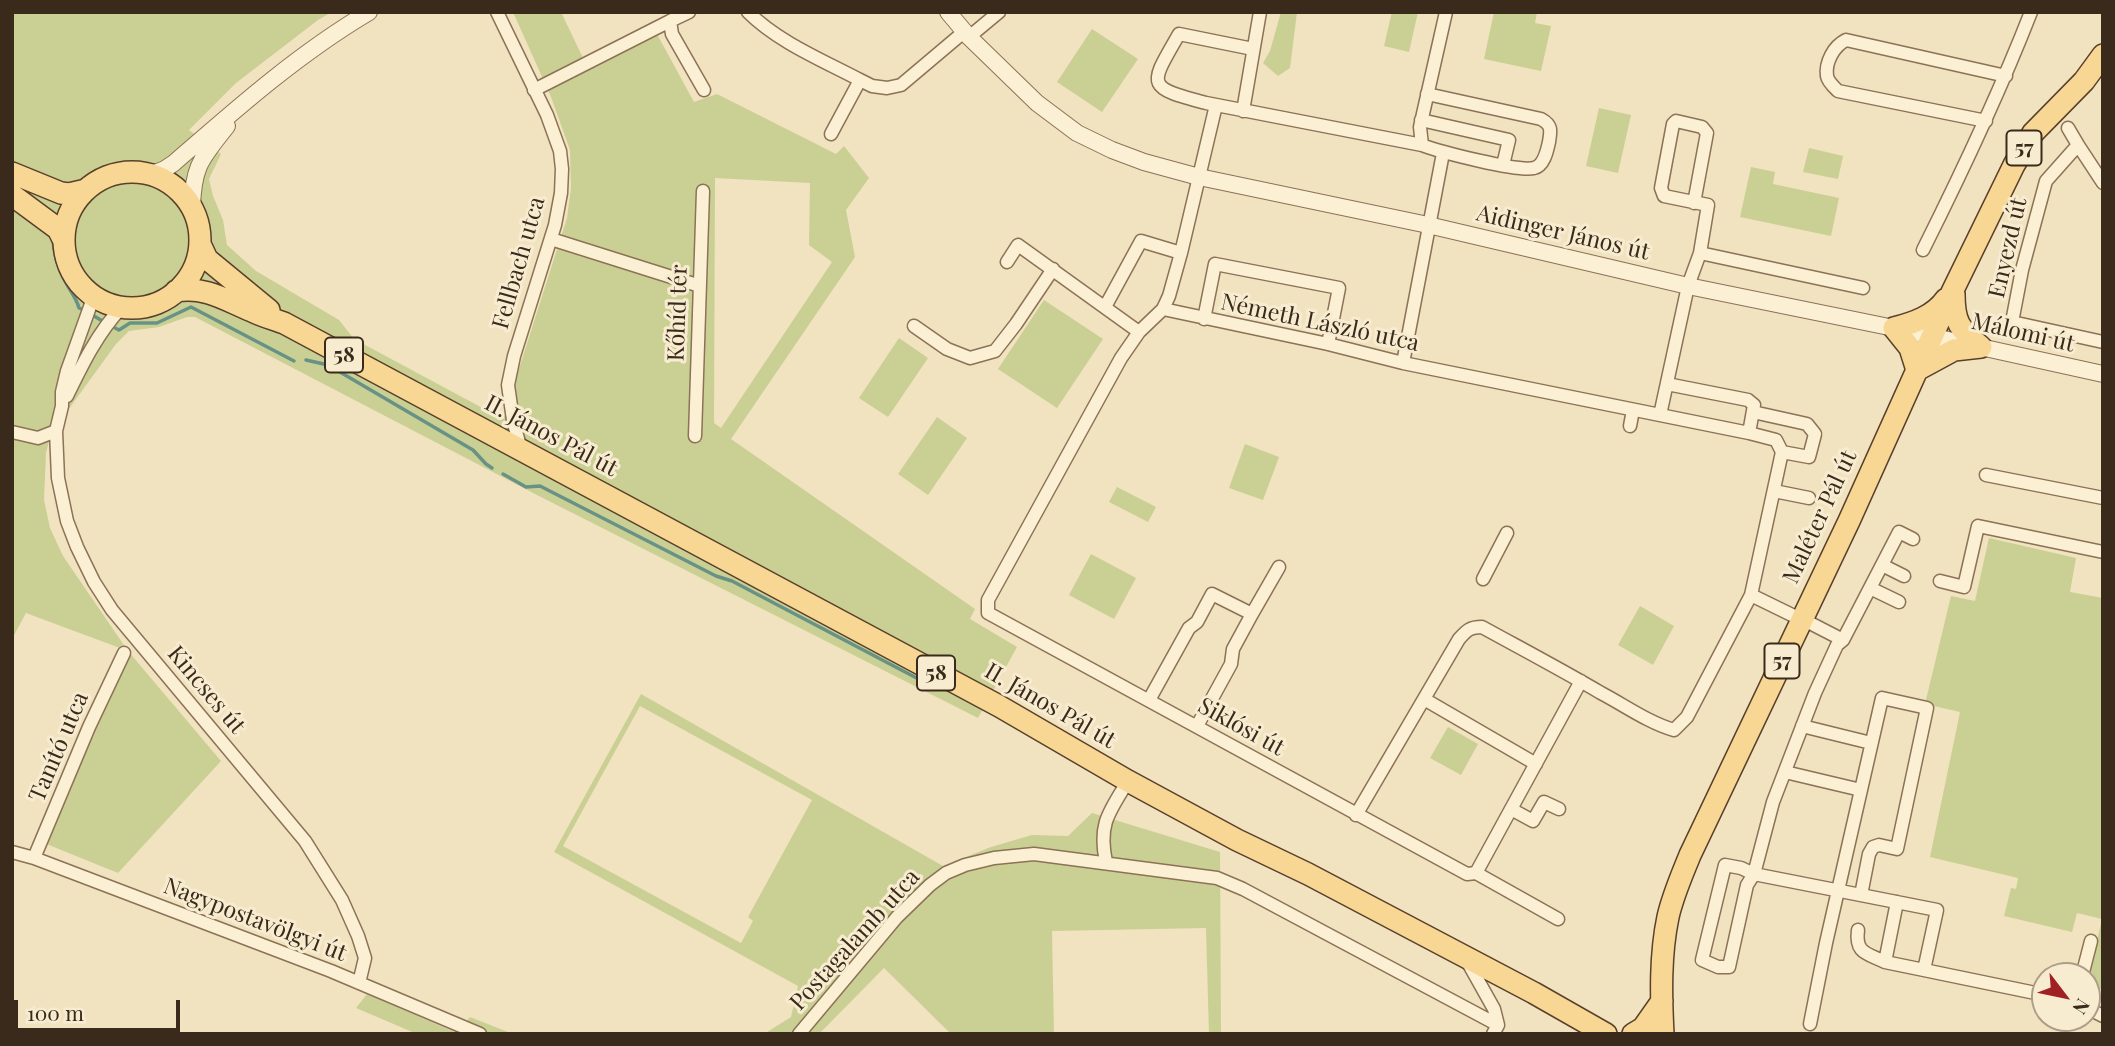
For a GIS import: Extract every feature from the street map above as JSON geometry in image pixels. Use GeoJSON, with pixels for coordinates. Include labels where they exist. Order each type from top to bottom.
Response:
{"type":"FeatureCollection","features":[{"type":"Feature","properties":{"kind":"main road","name":"Maléter Pál út"},"geometry":{"type":"LineString","coordinates":[[1663,1034],[1665,937],[1678,884],[2014,165],[2028,141],[2101,60]]}},
{"type":"Feature","properties":{"kind":"main road"},"geometry":{"type":"LineString","coordinates":[[12,173],[69,194],[86,190],[117,174],[131,172],[150,175],[177,190],[192,208]]}},
{"type":"Feature","properties":{"kind":"main road"},"geometry":{"type":"LineString","coordinates":[[64,241],[70,213],[86,190]]}},
{"type":"Feature","properties":{"kind":"main road"},"geometry":{"type":"LineString","coordinates":[[12,195],[58,229],[64,241],[68,261],[83,288],[101,301],[122,307]]}},
{"type":"Feature","properties":{"kind":"main road","name":"58"},"geometry":{"type":"LineString","coordinates":[[192,208],[200,244],[207,259],[284,323]]}},
{"type":"Feature","properties":{"kind":"main road"},"geometry":{"type":"LineString","coordinates":[[176,292],[194,267],[200,244]]}},
{"type":"Feature","properties":{"kind":"main road","name":"58"},"geometry":{"type":"LineString","coordinates":[[122,307],[151,305],[176,292],[192,289],[207,291],[284,323]]}},
{"type":"Feature","properties":{"kind":"main road"},"geometry":{"type":"LineString","coordinates":[[1954,290],[1942,305],[1927,316],[1894,328],[1910,348],[1917,370],[1954,350],[1981,347]]}},
{"type":"Feature","properties":{"kind":"main road"},"geometry":{"type":"LineString","coordinates":[[1954,290],[1954,310],[1958,325],[1981,347]]}},
{"type":"Feature","properties":{"kind":"main road","name":"II. János Pál út"},"geometry":{"type":"LineString","coordinates":[[284,323],[999,706],[1128,781],[1534,993],[1606,1034]]}},
{"type":"Feature","properties":{"kind":"main road"},"geometry":{"type":"LineString","coordinates":[[1633,1034],[1643,1028],[1662,1001]]}},
{"type":"Feature","properties":{"kind":"main road"},"geometry":{"type":"LineString","coordinates":[[1662,1001],[1677,1034]]}},
{"type":"Feature","properties":{"kind":"street"},"geometry":{"type":"LineString","coordinates":[[150,175],[174,163],[310,49],[369,12]]}},
{"type":"Feature","properties":{"kind":"street"},"geometry":{"type":"LineString","coordinates":[[534,90],[689,12]]}},
{"type":"Feature","properties":{"kind":"street"},"geometry":{"type":"LineString","coordinates":[[748,12],[776,35],[860,80],[887,88],[901,85],[999,12]]}},
{"type":"Feature","properties":{"kind":"street","name":"Aidinger János út"},"geometry":{"type":"LineString","coordinates":[[948,12],[1037,103],[1077,132],[1112,150],[1199,177],[1428,225],[1688,286],[1933,336]]}},
{"type":"Feature","properties":{"kind":"street"},"geometry":{"type":"LineString","coordinates":[[1243,111],[1260,12]]}},
{"type":"Feature","properties":{"kind":"street"},"geometry":{"type":"LineString","coordinates":[[1422,145],[1422,120],[1447,12]]}},
{"type":"Feature","properties":{"kind":"street"},"geometry":{"type":"LineString","coordinates":[[1923,250],[1986,121],[2031,12]]}},
{"type":"Feature","properties":{"kind":"street","name":"Fellbach utca"},"geometry":{"type":"LineString","coordinates":[[500,16],[551,127],[561,160],[561,193],[551,239],[514,356],[508,384],[521,450]]}},
{"type":"Feature","properties":{"kind":"street"},"geometry":{"type":"LineString","coordinates":[[670,21],[672,34],[704,90]]}},
{"type":"Feature","properties":{"kind":"street"},"geometry":{"type":"LineString","coordinates":[[1253,49],[1179,34],[1160,67],[1157,78],[1159,86],[1171,94],[1216,105],[1422,145],[1443,153],[1503,164],[1535,168],[1546,155],[1551,130],[1549,123],[1427,94]]}},
{"type":"Feature","properties":{"kind":"street"},"geometry":{"type":"LineString","coordinates":[[1986,121],[1838,91],[1827,77],[1833,50],[1846,40],[2006,76]]}},
{"type":"Feature","properties":{"kind":"street"},"geometry":{"type":"LineString","coordinates":[[831,134],[860,80]]}},
{"type":"Feature","properties":{"kind":"street"},"geometry":{"type":"LineString","coordinates":[[1007,262],[1018,245],[1139,332],[1163,309],[1169,296],[1216,105]]}},
{"type":"Feature","properties":{"kind":"street"},"geometry":{"type":"LineString","coordinates":[[192,208],[193,185],[198,166],[239,109]]}},
{"type":"Feature","properties":{"kind":"street"},"geometry":{"type":"LineString","coordinates":[[1422,120],[1509,140],[1503,164]]}},
{"type":"Feature","properties":{"kind":"street"},"geometry":{"type":"LineString","coordinates":[[1660,415],[1688,286],[1700,253],[1709,205],[1694,203],[1664,196],[1661,188],[1673,124],[1676,121],[1702,127],[1707,133],[1694,203]]}},
{"type":"Feature","properties":{"kind":"street"},"geometry":{"type":"LineString","coordinates":[[2068,128],[2103,183]]}},
{"type":"Feature","properties":{"kind":"street","name":"Enyezd út"},"geometry":{"type":"LineString","coordinates":[[2078,145],[2046,181],[2022,270],[2012,322],[2103,342]]}},
{"type":"Feature","properties":{"kind":"street"},"geometry":{"type":"LineString","coordinates":[[1404,363],[1443,153]]}},
{"type":"Feature","properties":{"kind":"street","name":"Kőhíd tér"},"geometry":{"type":"LineString","coordinates":[[695,436],[702,191]]}},
{"type":"Feature","properties":{"kind":"street"},"geometry":{"type":"LineString","coordinates":[[551,239],[700,286]]}},
{"type":"Feature","properties":{"kind":"street"},"geometry":{"type":"LineString","coordinates":[[1105,307],[1141,241],[1181,253]]}},
{"type":"Feature","properties":{"kind":"street"},"geometry":{"type":"LineString","coordinates":[[1700,253],[1863,288]]}},
{"type":"Feature","properties":{"kind":"street"},"geometry":{"type":"LineString","coordinates":[[1204,319],[1215,264],[1339,288],[1328,344]]}},
{"type":"Feature","properties":{"kind":"street"},"geometry":{"type":"LineString","coordinates":[[914,326],[947,349],[970,358],[995,351],[1052,269]]}},
{"type":"Feature","properties":{"kind":"street"},"geometry":{"type":"LineString","coordinates":[[62,406],[67,370],[90,311],[90,299],[83,288]]}},
{"type":"Feature","properties":{"kind":"street"},"geometry":{"type":"LineString","coordinates":[[62,406],[80,367],[122,307]]}},
{"type":"Feature","properties":{"kind":"street","name":"Németh László utca"},"geometry":{"type":"LineString","coordinates":[[1163,309],[1404,363],[1749,433],[1776,440],[1782,452]]}},
{"type":"Feature","properties":{"kind":"street","name":"Siklósi út"},"geometry":{"type":"LineString","coordinates":[[1139,332],[1121,358],[988,600],[988,614],[1356,815],[1467,874],[1477,872],[1558,919]]}},
{"type":"Feature","properties":{"kind":"street","name":"Málomi út"},"geometry":{"type":"LineString","coordinates":[[1933,336],[2103,374]]}},
{"type":"Feature","properties":{"kind":"street"},"geometry":{"type":"LineString","coordinates":[[1667,384],[1748,400],[1754,405],[1749,433]]}},
{"type":"Feature","properties":{"kind":"street","name":"Kincses út"},"geometry":{"type":"LineString","coordinates":[[62,406],[55,431],[58,478],[66,521],[94,582],[121,620],[305,841],[342,900],[359,936],[365,958],[359,983]]}},
{"type":"Feature","properties":{"kind":"street"},"geometry":{"type":"LineString","coordinates":[[1630,426],[1633,410]]}},
{"type":"Feature","properties":{"kind":"street"},"geometry":{"type":"LineString","coordinates":[[1753,412],[1807,424],[1815,434],[1809,457],[1782,452]]}},
{"type":"Feature","properties":{"kind":"street"},"geometry":{"type":"LineString","coordinates":[[12,432],[38,438],[55,431]]}},
{"type":"Feature","properties":{"kind":"street","name":"Maléter Pál út"},"geometry":{"type":"LineString","coordinates":[[1581,681],[1668,728],[1674,730],[1687,717],[1751,595],[1782,452]]}},
{"type":"Feature","properties":{"kind":"street"},"geometry":{"type":"LineString","coordinates":[[1986,475],[2103,498]]}},
{"type":"Feature","properties":{"kind":"street"},"geometry":{"type":"LineString","coordinates":[[1774,491],[1809,498]]}},
{"type":"Feature","properties":{"kind":"street"},"geometry":{"type":"LineString","coordinates":[[1940,581],[1965,587],[1978,526],[2103,552]]}},
{"type":"Feature","properties":{"kind":"street"},"geometry":{"type":"LineString","coordinates":[[1913,539],[1899,532],[1843,640],[1837,645],[1802,726],[1773,802],[1754,874],[1747,885],[1729,967],[1718,967],[1702,960],[1725,865],[1754,874],[1937,910],[1924,970]]}},
{"type":"Feature","properties":{"kind":"street"},"geometry":{"type":"LineString","coordinates":[[1483,579],[1507,533]]}},
{"type":"Feature","properties":{"kind":"street"},"geometry":{"type":"LineString","coordinates":[[1882,565],[1904,576]]}},
{"type":"Feature","properties":{"kind":"street"},"geometry":{"type":"LineString","coordinates":[[1197,726],[1231,664],[1233,649],[1279,567]]}},
{"type":"Feature","properties":{"kind":"street"},"geometry":{"type":"LineString","coordinates":[[1870,588],[1899,602]]}},
{"type":"Feature","properties":{"kind":"street"},"geometry":{"type":"LineString","coordinates":[[1149,700],[1189,628],[1197,622],[1212,594],[1252,614]]}},
{"type":"Feature","properties":{"kind":"street"},"geometry":{"type":"LineString","coordinates":[[1751,595],[1794,616],[1800,623],[1810,623],[1843,640]]}},
{"type":"Feature","properties":{"kind":"street"},"geometry":{"type":"LineString","coordinates":[[1356,815],[1459,639],[1467,629],[1482,627],[1581,681],[1477,872]]}},
{"type":"Feature","properties":{"kind":"street","name":"Tanító utca"},"geometry":{"type":"LineString","coordinates":[[34,858],[89,727],[124,653]]}},
{"type":"Feature","properties":{"kind":"street"},"geometry":{"type":"LineString","coordinates":[[1810,1024],[1882,698],[1927,708],[1897,849],[1878,845],[1873,847],[1869,854],[1861,895]]}},
{"type":"Feature","properties":{"kind":"street"},"geometry":{"type":"LineString","coordinates":[[1424,699],[1536,764]]}},
{"type":"Feature","properties":{"kind":"street"},"geometry":{"type":"LineString","coordinates":[[1802,726],[1871,743]]}},
{"type":"Feature","properties":{"kind":"street"},"geometry":{"type":"LineString","coordinates":[[1785,772],[1861,790]]}},
{"type":"Feature","properties":{"kind":"street"},"geometry":{"type":"LineString","coordinates":[[1107,862],[1102,842],[1105,820],[1128,781]]}},
{"type":"Feature","properties":{"kind":"street"},"geometry":{"type":"LineString","coordinates":[[1511,809],[1534,821],[1544,802],[1559,809]]}},
{"type":"Feature","properties":{"kind":"street","name":"Nagypostavölgyi út"},"geometry":{"type":"LineString","coordinates":[[12,852],[34,858],[359,983],[480,1034]]}},
{"type":"Feature","properties":{"kind":"street","name":"Postagalamb utca"},"geometry":{"type":"LineString","coordinates":[[799,1034],[897,917],[930,885],[946,873],[965,865],[994,858],[1034,854],[1217,878],[1243,889],[1496,1029]]}},
{"type":"Feature","properties":{"kind":"street"},"geometry":{"type":"LineString","coordinates":[[1885,961],[1898,902]]}},
{"type":"Feature","properties":{"kind":"street"},"geometry":{"type":"LineString","coordinates":[[1858,929],[1856,942],[1861,950],[1885,961],[2031,992]]}},
{"type":"Feature","properties":{"kind":"street"},"geometry":{"type":"LineString","coordinates":[[2086,962],[2091,942]]}},
{"type":"Feature","properties":{"kind":"street"},"geometry":{"type":"LineString","coordinates":[[1465,958],[1494,1009],[1496,1029]]}},
{"type":"Feature","properties":{"kind":"green space"},"geometry":{"type":"Polygon","coordinates":[[[12,12],[332,12],[236,83],[189,130],[221,154],[209,179],[223,220],[227,245],[256,271],[339,320],[354,339],[503,419],[567,218],[571,188],[570,150],[551,97],[513,12],[561,12],[584,60],[652,25],[694,102],[717,94],[836,154],[844,146],[869,178],[846,210],[855,257],[731,439],[975,609],[970,619],[1017,647],[978,718],[537,495],[195,317],[187,317],[159,327],[129,331],[116,344],[63,417],[49,441],[46,453],[44,500],[50,528],[63,556],[128,651],[26,613],[12,639],[12,12]],[[715,178],[714,423],[721,428],[832,262],[809,245],[810,183],[715,178]]]}},
{"type":"Feature","properties":{"kind":"green space"},"geometry":{"type":"Polygon","coordinates":[[[1281,12],[1297,12],[1290,68],[1278,76],[1263,63],[1270,51],[1281,12]]]}},
{"type":"Feature","properties":{"kind":"green space"},"geometry":{"type":"Polygon","coordinates":[[[1392,12],[1418,12],[1409,52],[1384,46],[1392,12]]]}},
{"type":"Feature","properties":{"kind":"green space"},"geometry":{"type":"Polygon","coordinates":[[[1494,12],[1537,12],[1535,23],[1551,26],[1541,71],[1484,59],[1494,12]]]}},
{"type":"Feature","properties":{"kind":"green space"},"geometry":{"type":"Polygon","coordinates":[[[1092,29],[1138,59],[1102,112],[1057,82],[1092,29]]]}},
{"type":"Feature","properties":{"kind":"green space"},"geometry":{"type":"Polygon","coordinates":[[[1599,108],[1631,115],[1618,173],[1586,166],[1599,108]]]}},
{"type":"Feature","properties":{"kind":"green space"},"geometry":{"type":"Polygon","coordinates":[[[1809,148],[1843,156],[1838,179],[1803,172],[1809,148]]]}},
{"type":"Feature","properties":{"kind":"green space"},"geometry":{"type":"Polygon","coordinates":[[[1751,167],[1775,172],[1773,184],[1839,198],[1831,236],[1740,217],[1751,167]]]}},
{"type":"Feature","properties":{"kind":"green space"},"geometry":{"type":"Polygon","coordinates":[[[1044,300],[1103,339],[1057,408],[998,369],[1044,300]]]}},
{"type":"Feature","properties":{"kind":"green space"},"geometry":{"type":"Polygon","coordinates":[[[899,338],[928,358],[888,417],[859,398],[899,338]]]}},
{"type":"Feature","properties":{"kind":"green space"},"geometry":{"type":"Polygon","coordinates":[[[937,417],[967,438],[928,495],[898,474],[937,417]]]}},
{"type":"Feature","properties":{"kind":"green space"},"geometry":{"type":"Polygon","coordinates":[[[1245,444],[1279,457],[1263,500],[1229,488],[1245,444]]]}},
{"type":"Feature","properties":{"kind":"green space"},"geometry":{"type":"Polygon","coordinates":[[[1117,487],[1156,507],[1148,522],[1109,502],[1117,487]]]}},
{"type":"Feature","properties":{"kind":"green space"},"geometry":{"type":"Polygon","coordinates":[[[1989,538],[2076,558],[2070,592],[2103,598],[2103,990],[2101,962],[2092,962],[2102,919],[2077,913],[2072,932],[2004,916],[2011,888],[2016,889],[2018,878],[1930,857],[1960,712],[1925,704],[1951,596],[1975,601],[1989,538]]]}},
{"type":"Feature","properties":{"kind":"green space"},"geometry":{"type":"Polygon","coordinates":[[[1091,554],[1136,578],[1114,619],[1069,595],[1091,554]]]}},
{"type":"Feature","properties":{"kind":"green space"},"geometry":{"type":"Polygon","coordinates":[[[1640,606],[1674,626],[1653,665],[1618,645],[1640,606]]]}},
{"type":"Feature","properties":{"kind":"green space"},"geometry":{"type":"Polygon","coordinates":[[[128,651],[221,761],[118,873],[44,843],[128,651]]]}},
{"type":"Feature","properties":{"kind":"green space"},"geometry":{"type":"Polygon","coordinates":[[[641,694],[943,866],[991,847],[1032,835],[1068,836],[1092,813],[1220,852],[1221,1034],[1209,1034],[1206,928],[1052,931],[1054,1034],[951,1034],[884,968],[819,1034],[764,1034],[791,1017],[798,986],[554,852],[641,694]],[[640,706],[563,846],[741,943],[753,921],[748,917],[812,800],[640,706]]]}},
{"type":"Feature","properties":{"kind":"green space"},"geometry":{"type":"Polygon","coordinates":[[[1448,727],[1478,744],[1461,775],[1430,758],[1448,727]]]}},
{"type":"Feature","properties":{"kind":"green space"},"geometry":{"type":"Polygon","coordinates":[[[367,994],[457,1033],[470,1017],[513,1034],[417,1034],[356,1008],[367,994]]]}},
{"type":"Feature","properties":{"kind":"waterway"},"geometry":{"type":"LineString","coordinates":[[53,241],[60,271],[79,308],[84,310]]}},
{"type":"Feature","properties":{"kind":"waterway"},"geometry":{"type":"LineString","coordinates":[[115,328],[119,330],[130,323],[157,323],[191,307],[294,361]]}},
{"type":"Feature","properties":{"kind":"waterway"},"geometry":{"type":"LineString","coordinates":[[94,316],[104,322]]}},
{"type":"Feature","properties":{"kind":"waterway"},"geometry":{"type":"LineString","coordinates":[[306,360],[328,365],[473,450],[492,468]]}},
{"type":"Feature","properties":{"kind":"waterway"},"geometry":{"type":"LineString","coordinates":[[503,474],[526,487],[540,486],[716,576],[732,581],[928,684]]}}]}
